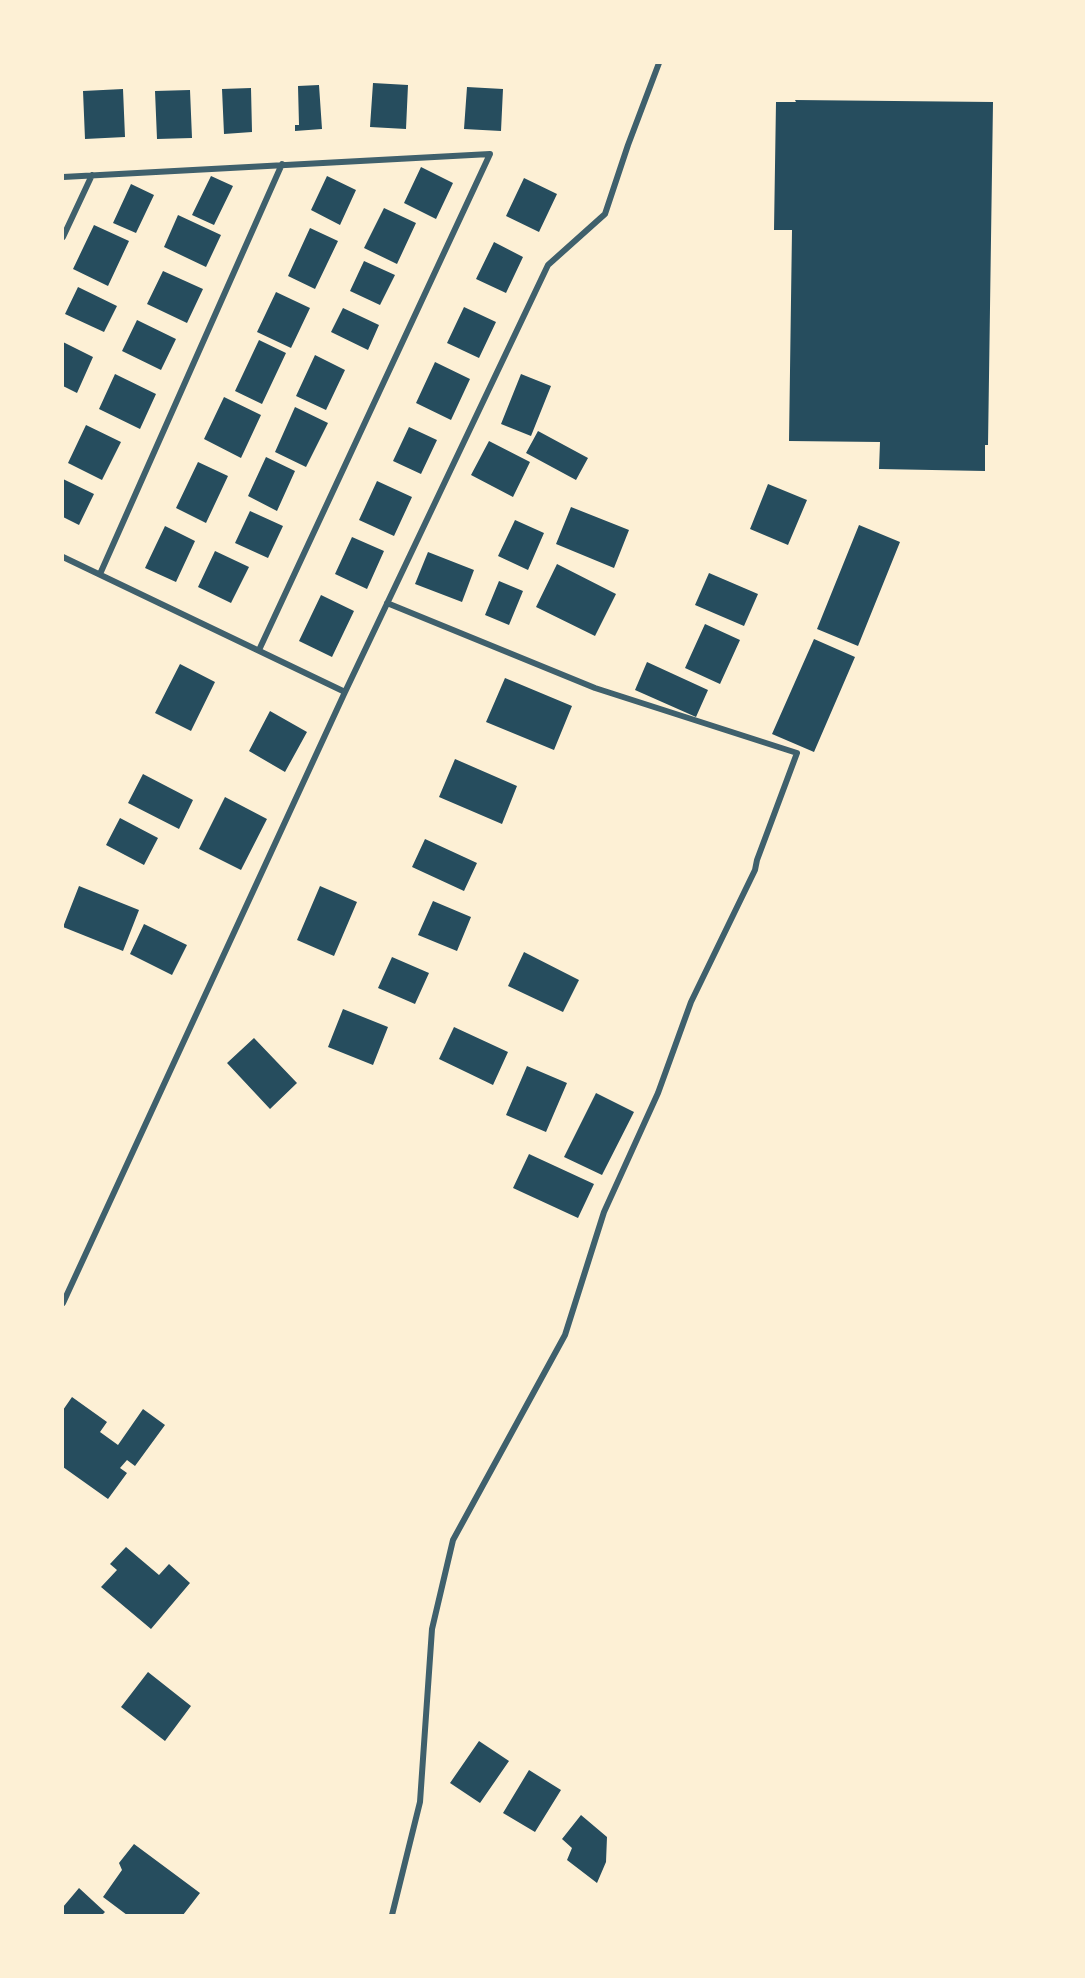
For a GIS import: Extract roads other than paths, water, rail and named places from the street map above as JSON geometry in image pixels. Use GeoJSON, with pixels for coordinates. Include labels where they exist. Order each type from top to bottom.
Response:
{"type":"FeatureCollection","features":[{"type":"Feature","properties":{"kind":"street"},"geometry":{"type":"LineString","coordinates":[[63,1303],[345,692],[548,265],[605,214],[659,63]]}},
{"type":"Feature","properties":{"kind":"street"},"geometry":{"type":"LineString","coordinates":[[63,177],[490,154],[258,650]]}},
{"type":"Feature","properties":{"kind":"street"},"geometry":{"type":"LineString","coordinates":[[100,574],[282,164]]}},
{"type":"Feature","properties":{"kind":"street"},"geometry":{"type":"LineString","coordinates":[[63,237],[92,176]]}},
{"type":"Feature","properties":{"kind":"street"},"geometry":{"type":"LineString","coordinates":[[63,557],[345,692]]}},
{"type":"Feature","properties":{"kind":"street"},"geometry":{"type":"LineString","coordinates":[[387,603],[595,688],[797,753],[755,870],[691,1002],[658,1093],[604,1212],[565,1335],[453,1540],[432,1629],[420,1802],[392,1915]]}}]}
